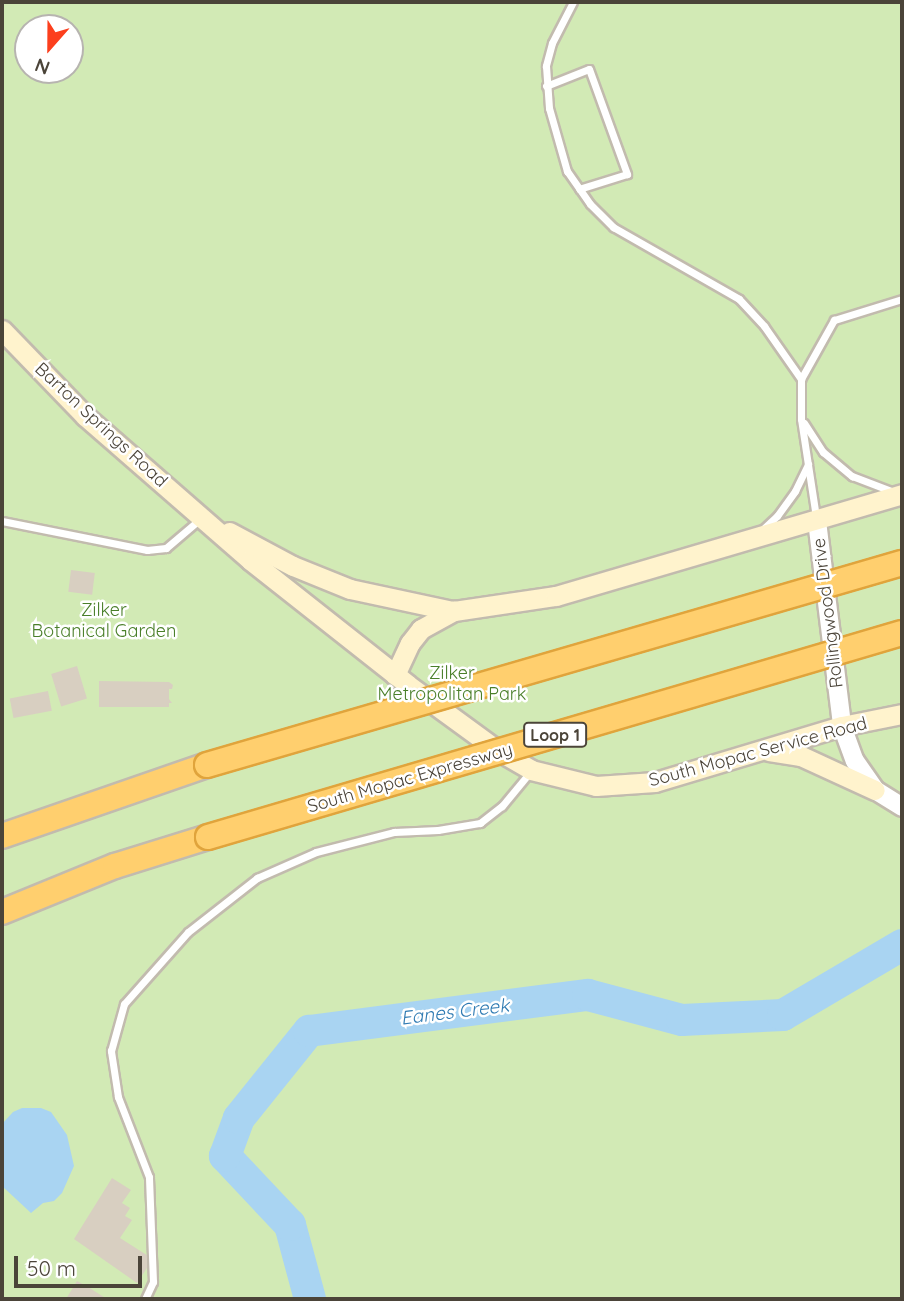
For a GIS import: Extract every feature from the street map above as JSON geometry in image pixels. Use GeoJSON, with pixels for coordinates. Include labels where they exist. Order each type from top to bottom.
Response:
{"type":"FeatureCollection","features":[{"type":"Feature","properties":{"kind":"highway"},"geometry":{"type":"LineString","coordinates":[[2,836],[206,765],[902,563]]}},
{"type":"Feature","properties":{"kind":"highway","name":"South Mopac Expressway"},"geometry":{"type":"LineString","coordinates":[[2,912],[116,866],[208,837],[902,633]]}},
{"type":"Feature","properties":{"kind":"main road","name":"Barton Springs Road"},"geometry":{"type":"LineString","coordinates":[[2,330],[85,416],[250,560],[395,675]]}},
{"type":"Feature","properties":{"kind":"main road"},"geometry":{"type":"LineString","coordinates":[[395,675],[410,643],[421,629],[454,611],[556,596],[902,494]]}},
{"type":"Feature","properties":{"kind":"main road","name":"Barton Springs Road"},"geometry":{"type":"LineString","coordinates":[[202,517],[293,566],[350,589],[454,611]]}},
{"type":"Feature","properties":{"kind":"main road","name":"South Mopac Service Road"},"geometry":{"type":"LineString","coordinates":[[395,675],[496,750],[531,770],[568,782],[624,786],[680,776],[842,726],[902,714]]}},
{"type":"Feature","properties":{"kind":"main road"},"geometry":{"type":"LineString","coordinates":[[765,750],[801,756],[875,790]]}},
{"type":"Feature","properties":{"kind":"street","name":"Rollingwood Drive"},"geometry":{"type":"LineString","coordinates":[[817,521],[842,726],[855,761],[875,790],[902,807]]}},
{"type":"Feature","properties":{"kind":"lane"},"geometry":{"type":"LineString","coordinates":[[573,2],[552,43],[546,66],[548,108],[568,171],[579,189],[613,227],[739,299],[764,326],[801,379]]}},
{"type":"Feature","properties":{"kind":"lane"},"geometry":{"type":"LineString","coordinates":[[547,86],[589,69],[627,174],[579,189]]}},
{"type":"Feature","properties":{"kind":"lane"},"geometry":{"type":"LineString","coordinates":[[817,521],[801,419],[801,379],[834,320],[902,299]]}},
{"type":"Feature","properties":{"kind":"lane"},"geometry":{"type":"LineString","coordinates":[[801,419],[823,452],[852,476],[879,488],[902,494]]}},
{"type":"Feature","properties":{"kind":"lane"},"geometry":{"type":"LineString","coordinates":[[753,538],[777,516],[808,463]]}},
{"type":"Feature","properties":{"kind":"lane"},"geometry":{"type":"LineString","coordinates":[[2,521],[147,550],[166,548],[202,517]]}},
{"type":"Feature","properties":{"kind":"lane"},"geometry":{"type":"LineString","coordinates":[[145,1299],[153,1282],[149,1177],[118,1097],[111,1051],[124,1004],[188,932],[257,878],[316,852],[394,832],[439,830],[480,823],[502,806],[531,770]]}},
{"type":"Feature","properties":{"kind":"green space","name":"Zilker Metropolitan Park"},"geometry":{"type":"Polygon","coordinates":[[[2,2],[902,2],[902,1299],[2,1299],[2,2]]]}},
{"type":"Feature","properties":{"kind":"water"},"geometry":{"type":"Polygon","coordinates":[[[22,1108],[41,1108],[51,1112],[67,1135],[74,1166],[62,1193],[54,1201],[43,1203],[31,1213],[2,1186],[2,1124],[13,1112],[22,1108]]]}},
{"type":"Feature","properties":{"kind":"building"},"geometry":{"type":"Polygon","coordinates":[[[71,570],[95,573],[92,595],[68,592],[71,570]]]}},
{"type":"Feature","properties":{"kind":"building"},"geometry":{"type":"Polygon","coordinates":[[[77,666],[87,699],[61,706],[51,674],[77,666]]]}},
{"type":"Feature","properties":{"kind":"building"},"geometry":{"type":"Polygon","coordinates":[[[99,681],[169,682],[173,685],[172,689],[169,689],[172,703],[169,703],[169,707],[99,707],[99,681]]]}},
{"type":"Feature","properties":{"kind":"building"},"geometry":{"type":"Polygon","coordinates":[[[48,691],[52,711],[14,718],[10,698],[48,691]]]}},
{"type":"Feature","properties":{"kind":"building"},"geometry":{"type":"Polygon","coordinates":[[[112,1178],[131,1190],[122,1203],[130,1208],[125,1216],[132,1220],[120,1238],[153,1259],[137,1283],[74,1239],[112,1178]]]}},
{"type":"Feature","properties":{"kind":"building"},"geometry":{"type":"Polygon","coordinates":[[[77,1281],[88,1287],[107,1299],[66,1299],[77,1281]]]}},
{"type":"Feature","properties":{"kind":"waterway","name":"Eanes Creek"},"geometry":{"type":"LineString","coordinates":[[310,1299],[290,1225],[225,1156],[239,1118],[309,1031],[588,995],[682,1020],[783,1015],[902,945]]}},
{"type":"Feature","properties":{"kind":"park label","name":"Zilker Botanical Garden"},"geometry":{"type":"Point","coordinates":[104,621]}}]}
